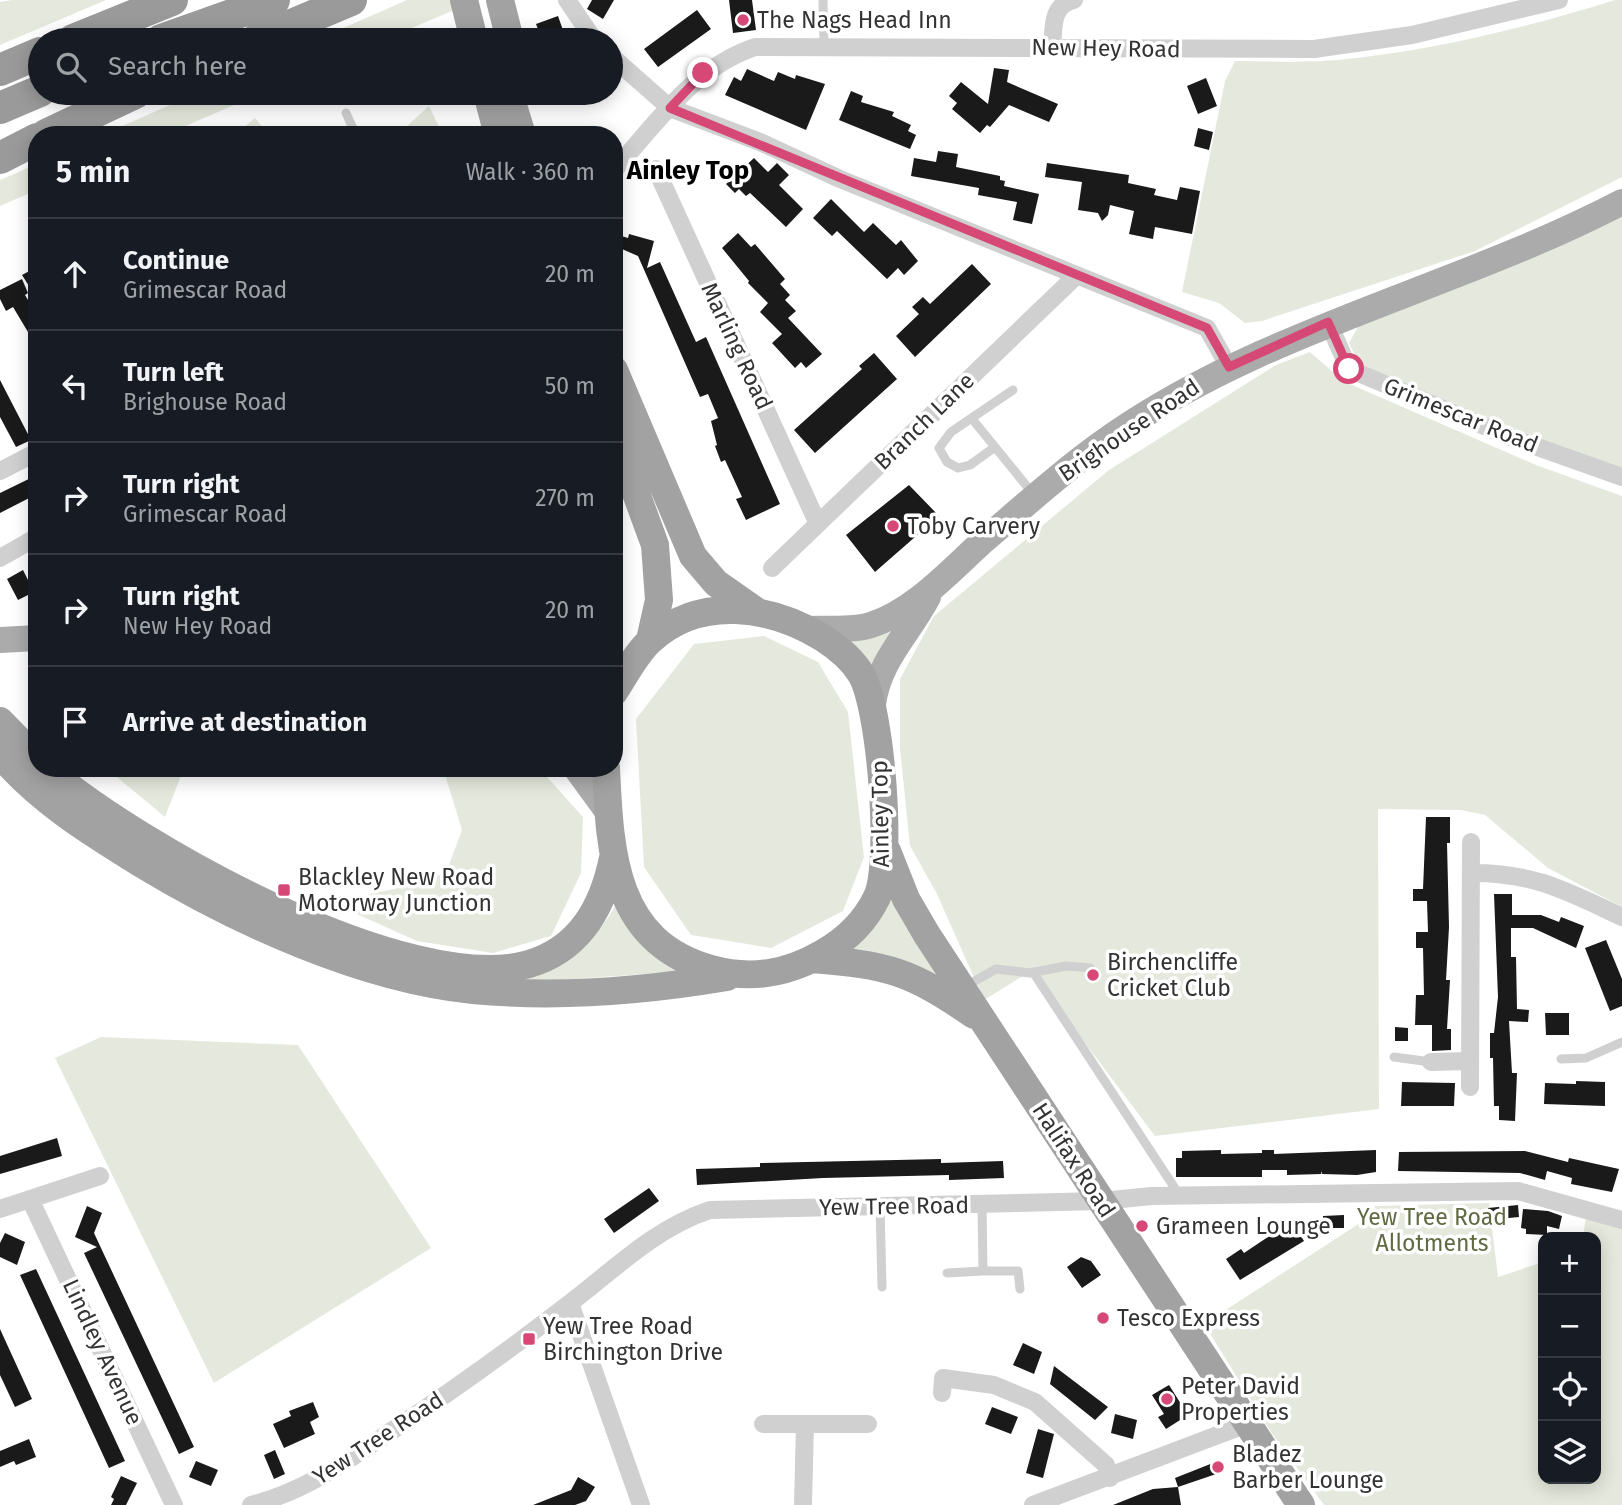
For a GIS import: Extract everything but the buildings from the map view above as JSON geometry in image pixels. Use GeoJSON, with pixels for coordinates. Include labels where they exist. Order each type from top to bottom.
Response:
{"type":"FeatureCollection","features":[{"type":"Feature","properties":{"kind":"highway"},"geometry":{"type":"LineString","coordinates":[[103,28],[172,0]]}},
{"type":"Feature","properties":{"kind":"highway"},"geometry":{"type":"LineString","coordinates":[[196,28],[274,0]]}},
{"type":"Feature","properties":{"kind":"highway"},"geometry":{"type":"LineString","coordinates":[[284,28],[351,0]]}},
{"type":"Feature","properties":{"kind":"highway"},"geometry":{"type":"LineString","coordinates":[[464,0],[471,28]]}},
{"type":"Feature","properties":{"kind":"highway"},"geometry":{"type":"LineString","coordinates":[[488,0],[494,28]]}},
{"type":"Feature","properties":{"kind":"highway"},"geometry":{"type":"LineString","coordinates":[[500,0],[507,28]]}},
{"type":"Feature","properties":{"kind":"highway"},"geometry":{"type":"LineString","coordinates":[[0,70],[28,58]]}},
{"type":"Feature","properties":{"kind":"highway"},"geometry":{"type":"LineString","coordinates":[[0,108],[28,96]]}},
{"type":"Feature","properties":{"kind":"highway"},"geometry":{"type":"LineString","coordinates":[[65,126],[110,105]]}},
{"type":"Feature","properties":{"kind":"highway"},"geometry":{"type":"LineString","coordinates":[[490,105],[496,126]]}},
{"type":"Feature","properties":{"kind":"highway"},"geometry":{"type":"LineString","coordinates":[[513,105],[519,126]]}},
{"type":"Feature","properties":{"kind":"highway"},"geometry":{"type":"LineString","coordinates":[[526,105],[532,126]]}},
{"type":"Feature","properties":{"kind":"highway"},"geometry":{"type":"LineString","coordinates":[[0,158],[28,144]]}},
{"type":"Feature","properties":{"kind":"highway"},"geometry":{"type":"LineString","coordinates":[[623,375],[628,402]]}},
{"type":"Feature","properties":{"kind":"highway"},"geometry":{"type":"LineString","coordinates":[[623,391],[693,556],[716,583],[756,611]]}},
{"type":"Feature","properties":{"kind":"highway"},"geometry":{"type":"LineString","coordinates":[[623,458],[655,545],[659,600],[650,640]]}},
{"type":"Feature","properties":{"kind":"highway","name":"Ainley Top"},"geometry":{"type":"LineString","coordinates":[[606,777],[614,853],[628,906],[641,928],[666,951],[701,966],[735,976],[778,972],[812,960],[850,935],[878,896],[884,866],[878,746],[873,704],[860,671],[839,648],[782,617],[756,611],[723,609],[700,615],[650,640],[623,679]]}},
{"type":"Feature","properties":{"kind":"highway"},"geometry":{"type":"LineString","coordinates":[[0,721],[28,749]]}},
{"type":"Feature","properties":{"kind":"highway"},"geometry":{"type":"LineString","coordinates":[[0,754],[78,825],[200,899],[334,958],[472,990],[593,991],[735,976]]}},
{"type":"Feature","properties":{"kind":"highway"},"geometry":{"type":"LineString","coordinates":[[58,777],[107,813],[214,880],[311,924],[358,941],[462,966],[516,967],[545,958],[570,942],[599,907],[606,893],[614,853]]}},
{"type":"Feature","properties":{"kind":"highway","name":"Halifax Road"},"geometry":{"type":"LineString","coordinates":[[883,838],[893,872],[906,899],[1301,1505]]}},
{"type":"Feature","properties":{"kind":"highway","name":"Halifax Road"},"geometry":{"type":"LineString","coordinates":[[812,960],[864,963],[906,973],[930,984],[988,1025]]}},
{"type":"Feature","properties":{"kind":"main road","name":"Brighouse Road"},"geometry":{"type":"LineString","coordinates":[[934,587],[1035,496],[1121,430],[1229,367],[1328,322],[1556,236],[1622,202]]}},
{"type":"Feature","properties":{"kind":"main road"},"geometry":{"type":"LineString","coordinates":[[808,629],[873,625],[934,587]]}},
{"type":"Feature","properties":{"kind":"main road"},"geometry":{"type":"LineString","coordinates":[[873,704],[875,689],[887,657],[934,587]]}},
{"type":"Feature","properties":{"kind":"main road"},"geometry":{"type":"LineString","coordinates":[[0,640],[28,638]]}},
{"type":"Feature","properties":{"kind":"main road"},"geometry":{"type":"LineString","coordinates":[[583,777],[608,812]]}},
{"type":"Feature","properties":{"kind":"street"},"geometry":{"type":"LineString","coordinates":[[567,0],[586,28]]}},
{"type":"Feature","properties":{"kind":"street"},"geometry":{"type":"LineString","coordinates":[[1052,47],[1058,10],[1063,4],[1074,0]]}},
{"type":"Feature","properties":{"kind":"street","name":"New Hey Road"},"geometry":{"type":"LineString","coordinates":[[623,160],[703,73],[734,54],[755,47],[1314,49],[1372,43],[1526,5],[1559,0]]}},
{"type":"Feature","properties":{"kind":"street"},"geometry":{"type":"LineString","coordinates":[[623,67],[670,108],[1207,328],[1229,367]]}},
{"type":"Feature","properties":{"kind":"street","name":"Marling Road"},"geometry":{"type":"LineString","coordinates":[[656,169],[818,524]]}},
{"type":"Feature","properties":{"kind":"street","name":"Branch Lane"},"geometry":{"type":"LineString","coordinates":[[772,568],[1076,275]]}},
{"type":"Feature","properties":{"kind":"street","name":"Grimescar Road"},"geometry":{"type":"LineString","coordinates":[[1328,322],[1349,369],[1515,439],[1622,477]]}},
{"type":"Feature","properties":{"kind":"street"},"geometry":{"type":"LineString","coordinates":[[2,466],[28,456]]}},
{"type":"Feature","properties":{"kind":"street"},"geometry":{"type":"LineString","coordinates":[[0,558],[28,542]]}},
{"type":"Feature","properties":{"kind":"street"},"geometry":{"type":"LineString","coordinates":[[1470,1087],[1471,842]]}},
{"type":"Feature","properties":{"kind":"street"},"geometry":{"type":"LineString","coordinates":[[1472,873],[1509,873],[1555,886],[1622,917]]}},
{"type":"Feature","properties":{"kind":"street"},"geometry":{"type":"LineString","coordinates":[[1431,1062],[1470,1061]]}},
{"type":"Feature","properties":{"kind":"street"},"geometry":{"type":"LineString","coordinates":[[0,1209],[100,1176]]}},
{"type":"Feature","properties":{"kind":"street","name":"Yew Tree Road"},"geometry":{"type":"LineString","coordinates":[[251,1505],[279,1498],[324,1476],[460,1385],[570,1304],[647,1241],[682,1219],[710,1210],[1101,1201],[1152,1196],[1182,1198],[1518,1191],[1622,1220]]}},
{"type":"Feature","properties":{"kind":"street","name":"Lindley Avenue"},"geometry":{"type":"LineString","coordinates":[[30,1199],[174,1505]]}},
{"type":"Feature","properties":{"kind":"street"},"geometry":{"type":"LineString","coordinates":[[570,1304],[641,1505]]}},
{"type":"Feature","properties":{"kind":"street"},"geometry":{"type":"LineString","coordinates":[[942,1393],[943,1378],[994,1385],[1035,1402],[1105,1465],[1110,1478]]}},
{"type":"Feature","properties":{"kind":"street"},"geometry":{"type":"LineString","coordinates":[[762,1424],[868,1424]]}},
{"type":"Feature","properties":{"kind":"street"},"geometry":{"type":"LineString","coordinates":[[803,1505],[804,1424]]}},
{"type":"Feature","properties":{"kind":"street"},"geometry":{"type":"LineString","coordinates":[[1033,1505],[1247,1424]]}},
{"type":"Feature","properties":{"kind":"lane"},"geometry":{"type":"LineString","coordinates":[[822,0],[824,47]]}},
{"type":"Feature","properties":{"kind":"lane"},"geometry":{"type":"LineString","coordinates":[[346,113],[352,126]]}},
{"type":"Feature","properties":{"kind":"lane"},"geometry":{"type":"LineString","coordinates":[[995,447],[970,465],[958,468],[947,463],[939,448],[951,432],[973,420],[1013,390]]}},
{"type":"Feature","properties":{"kind":"lane"},"geometry":{"type":"LineString","coordinates":[[973,420],[1035,496]]}},
{"type":"Feature","properties":{"kind":"lane"},"geometry":{"type":"LineString","coordinates":[[963,988],[996,969],[1033,972],[1066,966],[1090,968]]}},
{"type":"Feature","properties":{"kind":"lane"},"geometry":{"type":"LineString","coordinates":[[1033,972],[1182,1198]]}},
{"type":"Feature","properties":{"kind":"lane"},"geometry":{"type":"LineString","coordinates":[[1561,1059],[1586,1058],[1622,1042]]}},
{"type":"Feature","properties":{"kind":"lane"},"geometry":{"type":"LineString","coordinates":[[1394,1057],[1431,1062]]}},
{"type":"Feature","properties":{"kind":"lane"},"geometry":{"type":"LineString","coordinates":[[982,1204],[983,1271]]}},
{"type":"Feature","properties":{"kind":"lane"},"geometry":{"type":"LineString","coordinates":[[880,1206],[882,1287]]}},
{"type":"Feature","properties":{"kind":"lane"},"geometry":{"type":"LineString","coordinates":[[947,1273],[1018,1271],[1020,1289]]}},
{"type":"Feature","properties":{"kind":"green space"},"geometry":{"type":"Polygon","coordinates":[[[106,0],[40,28],[28,28],[28,33],[0,45],[0,2],[106,0]]]}},
{"type":"Feature","properties":{"kind":"green space"},"geometry":{"type":"Polygon","coordinates":[[[407,0],[457,0],[459,8],[412,28],[343,28],[407,0]]]}},
{"type":"Feature","properties":{"kind":"green space"},"geometry":{"type":"Polygon","coordinates":[[[1622,0],[1622,177],[1475,251],[1262,321],[1245,323],[1219,303],[1182,292],[1225,81],[1235,61],[1324,61],[1407,51],[1512,29],[1622,0]]]}},
{"type":"Feature","properties":{"kind":"green space"},"geometry":{"type":"Polygon","coordinates":[[[170,105],[234,105],[186,126],[122,126],[170,105]]]}},
{"type":"Feature","properties":{"kind":"green space"},"geometry":{"type":"Polygon","coordinates":[[[429,106],[439,126],[407,126],[429,106]]]}},
{"type":"Feature","properties":{"kind":"green space"},"geometry":{"type":"Polygon","coordinates":[[[255,118],[262,126],[246,126],[255,118]]]}},
{"type":"Feature","properties":{"kind":"green space"},"geometry":{"type":"Polygon","coordinates":[[[28,168],[28,194],[0,206],[0,180],[28,168]]]}},
{"type":"Feature","properties":{"kind":"green space"},"geometry":{"type":"Polygon","coordinates":[[[1622,210],[1622,473],[1359,364],[1349,343],[1360,323],[1622,210]]]}},
{"type":"Feature","properties":{"kind":"green space"},"geometry":{"type":"Polygon","coordinates":[[[1310,352],[1343,381],[1536,465],[1622,496],[1622,907],[1548,868],[1485,815],[1461,810],[1378,809],[1379,1109],[1155,1136],[1031,971],[984,1000],[936,892],[910,846],[900,748],[900,679],[934,616],[1109,470],[1276,365],[1310,352]]]}},
{"type":"Feature","properties":{"kind":"green space"},"geometry":{"type":"Polygon","coordinates":[[[893,628],[870,680],[839,639],[893,628]]]}},
{"type":"Feature","properties":{"kind":"green space"},"geometry":{"type":"Polygon","coordinates":[[[764,636],[818,662],[848,712],[864,857],[843,911],[771,948],[691,935],[644,867],[636,719],[694,644],[764,636]]]}},
{"type":"Feature","properties":{"kind":"green space"},"geometry":{"type":"Polygon","coordinates":[[[117,777],[181,777],[165,817],[117,777]]]}},
{"type":"Feature","properties":{"kind":"green space"},"geometry":{"type":"Polygon","coordinates":[[[446,777],[547,777],[583,817],[581,873],[551,936],[493,953],[417,941],[330,902],[394,889],[446,873],[462,830],[446,777]]]}},
{"type":"Feature","properties":{"kind":"green space"},"geometry":{"type":"Polygon","coordinates":[[[888,884],[951,984],[905,964],[856,954],[849,946],[888,884]]]}},
{"type":"Feature","properties":{"kind":"green space"},"geometry":{"type":"Polygon","coordinates":[[[618,900],[688,971],[517,983],[519,976],[551,963],[589,940],[609,916],[618,900]]]}},
{"type":"Feature","properties":{"kind":"green space"},"geometry":{"type":"Polygon","coordinates":[[[101,1037],[298,1045],[431,1248],[214,1383],[55,1058],[101,1037]]]}},
{"type":"Feature","properties":{"kind":"green space","name":"Yew Tree Road Allotments"},"geometry":{"type":"Polygon","coordinates":[[[1489,1203],[1498,1277],[1538,1264],[1538,1484],[1601,1484],[1601,1232],[1584,1232],[1586,1217],[1622,1229],[1622,1505],[1324,1505],[1271,1432],[1204,1324],[1374,1214],[1375,1206],[1489,1203]]]}},
{"type":"Feature","properties":{"kind":"place","name":"The Nags Head Inn"},"geometry":{"type":"Point","coordinates":[743,20]}},
{"type":"Feature","properties":{"kind":"place","name":"Toby Carvery"},"geometry":{"type":"Point","coordinates":[893,526]}},
{"type":"Feature","properties":{"kind":"place","name":"Blackley New Road Motorway Junction"},"geometry":{"type":"Point","coordinates":[284,890]}},
{"type":"Feature","properties":{"kind":"place","name":"Birchencliffe Cricket Club"},"geometry":{"type":"Point","coordinates":[1093,975]}},
{"type":"Feature","properties":{"kind":"place","name":"Grameen Lounge"},"geometry":{"type":"Point","coordinates":[1142,1226]}},
{"type":"Feature","properties":{"kind":"place","name":"Tesco Express"},"geometry":{"type":"Point","coordinates":[1103,1318]}},
{"type":"Feature","properties":{"kind":"place","name":"Yew Tree Road Birchington Drive"},"geometry":{"type":"Point","coordinates":[529,1339]}},
{"type":"Feature","properties":{"kind":"place","name":"Peter David Properties"},"geometry":{"type":"Point","coordinates":[1167,1399]}},
{"type":"Feature","properties":{"kind":"place","name":"Bladez Barber Lounge"},"geometry":{"type":"Point","coordinates":[1218,1467]}},
{"type":"Feature","properties":{"kind":"district","name":"Ainley Top"},"geometry":{"type":"Point","coordinates":[688,170]}},
{"type":"Feature","properties":{"kind":"route"},"geometry":{"type":"LineString","coordinates":[[703,73],[670,108],[760,142],[840,179],[1207,328],[1229,367],[1328,322],[1349,369]]}}]}
